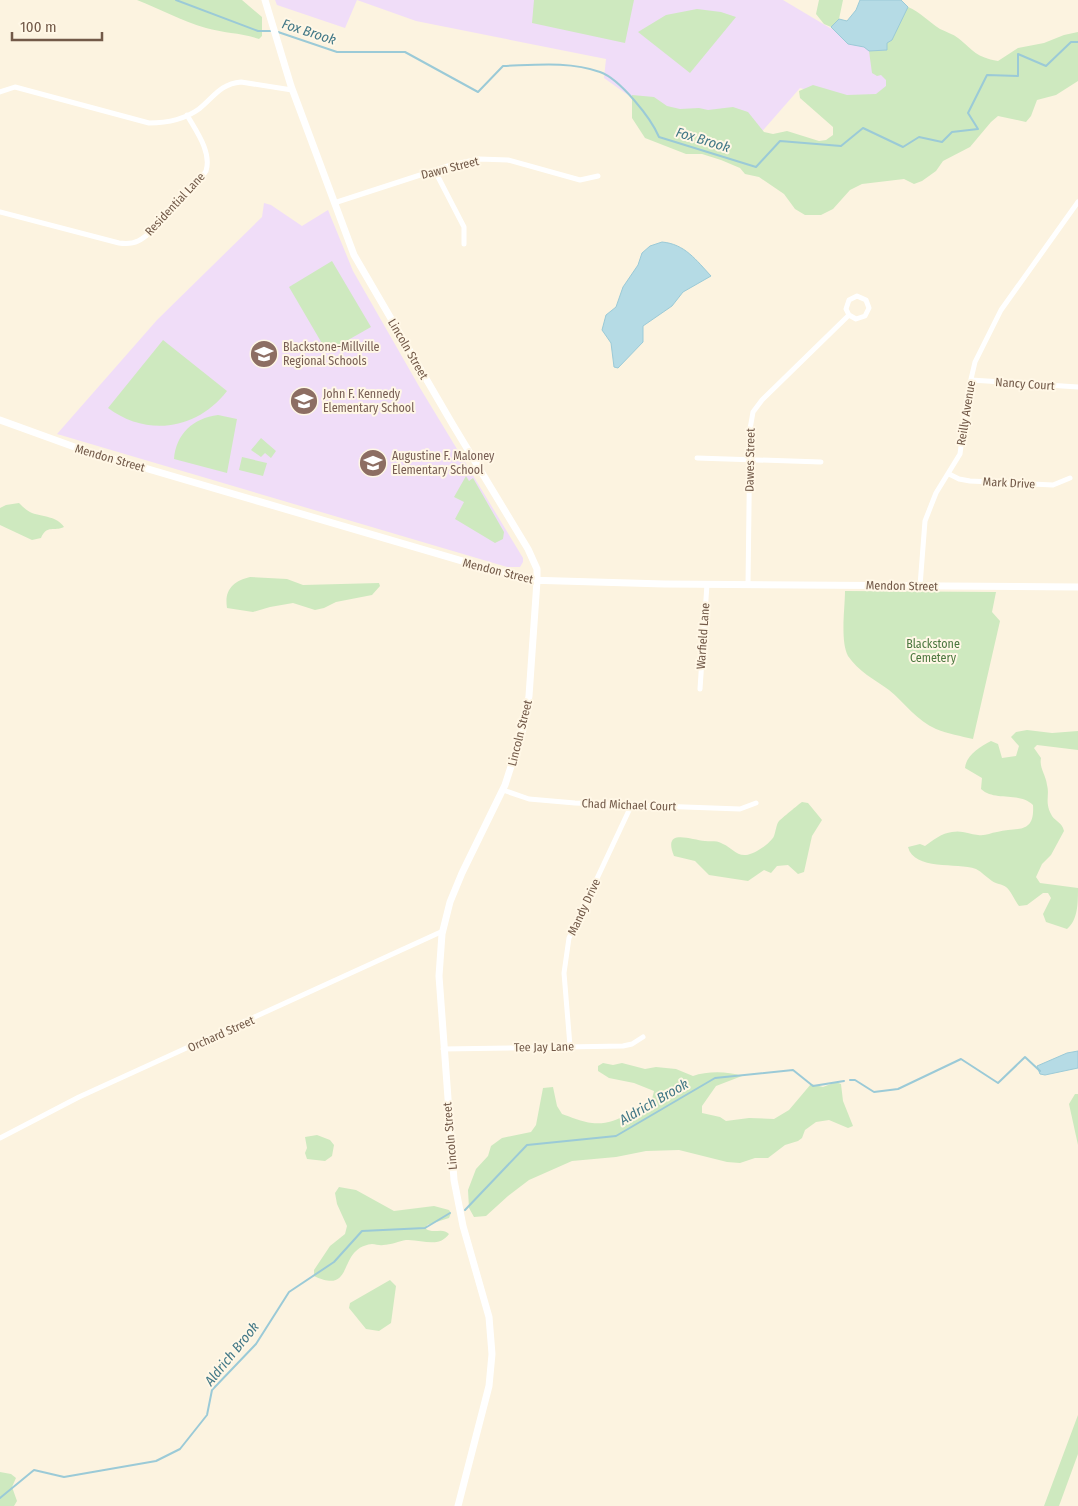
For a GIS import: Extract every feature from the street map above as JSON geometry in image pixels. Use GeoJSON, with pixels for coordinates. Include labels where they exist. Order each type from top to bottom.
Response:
{"type":"FeatureCollection","features":[{"type":"Feature","properties":{"kind":"main road","name":"Lincoln Street"},"geometry":{"type":"LineString","coordinates":[[265,0],[292,90],[334,203],[364,275],[528,550],[536,569],[537,580],[527,706],[518,747],[503,790],[459,880],[443,931],[439,976],[454,1180],[462,1226],[489,1317],[492,1354],[489,1386],[458,1506]]}},
{"type":"Feature","properties":{"kind":"main road","name":"Mendon Street"},"geometry":{"type":"LineString","coordinates":[[0,420],[80,450],[518,578],[708,584],[1078,588]]}},
{"type":"Feature","properties":{"kind":"street"},"geometry":{"type":"LineString","coordinates":[[0,92],[15,87],[149,123],[169,121],[187,115],[201,107],[220,88],[233,82],[292,90]]}},
{"type":"Feature","properties":{"kind":"street","name":"Residential Lane"},"geometry":{"type":"LineString","coordinates":[[0,212],[119,243],[129,244],[138,241],[150,233],[206,171],[208,162],[204,148],[187,115]]}},
{"type":"Feature","properties":{"kind":"street","name":"Dawn Street"},"geometry":{"type":"LineString","coordinates":[[334,203],[435,170],[460,163],[489,159],[517,162],[580,180],[598,176]]}},
{"type":"Feature","properties":{"kind":"street"},"geometry":{"type":"LineString","coordinates":[[435,170],[464,227],[464,244]]}},
{"type":"Feature","properties":{"kind":"street","name":"Reilly Avenue"},"geometry":{"type":"LineString","coordinates":[[920,586],[925,521],[936,493],[950,474],[963,444],[971,380],[980,351],[1001,310],[1078,202]]}},
{"type":"Feature","properties":{"kind":"street","name":"Dawes Street"},"geometry":{"type":"LineString","coordinates":[[859,296],[866,300],[869,307],[866,315],[858,319],[850,315],[846,308],[850,299],[859,296]]}},
{"type":"Feature","properties":{"kind":"street","name":"Dawes Street"},"geometry":{"type":"LineString","coordinates":[[748,584],[750,422],[755,408],[850,315]]}},
{"type":"Feature","properties":{"kind":"street","name":"Nancy Court"},"geometry":{"type":"LineString","coordinates":[[971,380],[1078,387]]}},
{"type":"Feature","properties":{"kind":"street"},"geometry":{"type":"LineString","coordinates":[[697,458],[821,462]]}},
{"type":"Feature","properties":{"kind":"street","name":"Mark Drive"},"geometry":{"type":"LineString","coordinates":[[950,474],[959,479],[970,481],[1051,485],[1070,478]]}},
{"type":"Feature","properties":{"kind":"street","name":"Warfield Lane"},"geometry":{"type":"LineString","coordinates":[[700,689],[708,584]]}},
{"type":"Feature","properties":{"kind":"street","name":"Chad Michael Court"},"geometry":{"type":"LineString","coordinates":[[503,790],[529,799],[575,803],[740,809],[756,803]]}},
{"type":"Feature","properties":{"kind":"street","name":"Mandy Drive"},"geometry":{"type":"LineString","coordinates":[[570,1046],[564,972],[569,938],[632,804]]}},
{"type":"Feature","properties":{"kind":"street","name":"Orchard Street"},"geometry":{"type":"LineString","coordinates":[[0,1138],[79,1098],[443,931]]}},
{"type":"Feature","properties":{"kind":"street","name":"Tee Jay Lane"},"geometry":{"type":"LineString","coordinates":[[443,1049],[623,1046],[632,1044],[643,1037]]}},
{"type":"Feature","properties":{"kind":"shaded area"},"geometry":{"type":"Polygon","coordinates":[[[275,0],[357,0],[345,28],[277,5],[275,0]]]}},
{"type":"Feature","properties":{"kind":"shaded area"},"geometry":{"type":"Polygon","coordinates":[[[357,0],[783,0],[830,28],[933,65],[918,119],[800,88],[737,160],[625,93],[604,78],[606,59],[416,21],[357,0]]]}},
{"type":"Feature","properties":{"kind":"shaded area","name":"Blackstone-Millville Regional Schools"},"geometry":{"type":"Polygon","coordinates":[[[264,203],[271,205],[302,226],[328,210],[353,271],[420,388],[523,558],[520,567],[507,567],[57,434],[157,320],[262,217],[264,203]]]}},
{"type":"Feature","properties":{"kind":"green space"},"geometry":{"type":"Polygon","coordinates":[[[137,0],[242,0],[262,17],[262,36],[259,39],[206,28],[137,0]]]}},
{"type":"Feature","properties":{"kind":"green space"},"geometry":{"type":"Polygon","coordinates":[[[534,0],[634,0],[625,43],[532,23],[534,0]]]}},
{"type":"Feature","properties":{"kind":"green space"},"geometry":{"type":"Polygon","coordinates":[[[819,0],[843,0],[839,19],[831,27],[824,24],[816,14],[819,0]]]}},
{"type":"Feature","properties":{"kind":"green space"},"geometry":{"type":"Polygon","coordinates":[[[908,7],[940,29],[956,37],[980,55],[998,61],[1018,48],[1044,43],[1078,32],[1078,81],[1056,95],[1037,100],[1031,116],[1026,122],[998,116],[970,147],[943,161],[936,171],[922,181],[914,184],[904,179],[862,184],[850,190],[833,209],[821,215],[805,215],[795,209],[784,194],[759,177],[745,174],[740,168],[702,154],[686,154],[645,138],[632,118],[632,95],[654,97],[667,106],[680,109],[699,108],[708,110],[733,107],[748,112],[764,132],[773,134],[787,131],[819,141],[826,140],[833,135],[833,127],[800,98],[799,91],[813,85],[847,95],[876,94],[886,86],[886,80],[881,75],[877,76],[872,73],[869,51],[887,50],[887,43],[908,7]]]}},
{"type":"Feature","properties":{"kind":"green space"},"geometry":{"type":"Polygon","coordinates":[[[697,9],[721,12],[736,17],[690,73],[638,32],[666,15],[697,9]]]}},
{"type":"Feature","properties":{"kind":"green space"},"geometry":{"type":"Polygon","coordinates":[[[332,261],[371,327],[327,352],[289,287],[332,261]]]}},
{"type":"Feature","properties":{"kind":"green space"},"geometry":{"type":"Polygon","coordinates":[[[163,340],[227,391],[215,404],[201,414],[171,425],[155,426],[139,423],[123,417],[108,408],[163,340]]]}},
{"type":"Feature","properties":{"kind":"green space"},"geometry":{"type":"Polygon","coordinates":[[[218,415],[237,419],[227,473],[174,459],[178,442],[187,429],[201,420],[218,415]]]}},
{"type":"Feature","properties":{"kind":"green space"},"geometry":{"type":"Polygon","coordinates":[[[261,438],[276,451],[271,458],[265,453],[261,457],[251,450],[261,438]]]}},
{"type":"Feature","properties":{"kind":"green space"},"geometry":{"type":"Polygon","coordinates":[[[242,457],[267,463],[263,476],[239,470],[242,457]]]}},
{"type":"Feature","properties":{"kind":"green space"},"geometry":{"type":"Polygon","coordinates":[[[466,476],[469,481],[473,478],[504,532],[503,539],[495,543],[455,519],[464,502],[454,497],[466,476]]]}},
{"type":"Feature","properties":{"kind":"green space"},"geometry":{"type":"Polygon","coordinates":[[[19,503],[30,512],[54,519],[64,527],[48,530],[41,538],[32,540],[0,525],[0,508],[19,503]]]}},
{"type":"Feature","properties":{"kind":"green space"},"geometry":{"type":"Polygon","coordinates":[[[250,577],[287,579],[303,585],[379,583],[380,586],[372,595],[336,602],[315,610],[293,603],[253,612],[227,608],[226,601],[231,587],[239,581],[250,577]]]}},
{"type":"Feature","properties":{"kind":"green space","name":"Blackstone Cemetery"},"geometry":{"type":"Polygon","coordinates":[[[845,591],[996,592],[992,612],[1000,621],[973,739],[929,726],[889,690],[867,675],[852,661],[848,656],[844,642],[845,591]]]}},
{"type":"Feature","properties":{"kind":"green space"},"geometry":{"type":"Polygon","coordinates":[[[1027,730],[1052,733],[1078,731],[1078,750],[1037,745],[1034,748],[1041,758],[1041,765],[1048,789],[1050,811],[1064,831],[1051,855],[1042,864],[1036,877],[1040,883],[1078,888],[1075,916],[1067,929],[1046,922],[1043,914],[1051,898],[1048,893],[1043,893],[1027,905],[1019,906],[1006,887],[994,882],[976,869],[927,863],[918,860],[912,855],[908,847],[920,844],[925,846],[948,833],[959,831],[983,835],[1023,828],[1028,825],[1033,815],[1033,805],[1021,798],[987,793],[981,789],[982,778],[965,768],[971,755],[991,741],[998,744],[1002,758],[1016,756],[1019,746],[1011,737],[1016,732],[1027,730]]]}},
{"type":"Feature","properties":{"kind":"green space"},"geometry":{"type":"Polygon","coordinates":[[[802,802],[808,803],[822,820],[812,836],[804,872],[798,874],[788,865],[777,866],[771,873],[764,870],[748,881],[709,875],[695,861],[674,856],[671,847],[672,841],[680,837],[718,842],[742,855],[754,853],[770,842],[779,821],[802,802]]]}},
{"type":"Feature","properties":{"kind":"green space"},"geometry":{"type":"Polygon","coordinates":[[[603,1063],[613,1065],[622,1063],[645,1069],[656,1067],[676,1069],[693,1076],[717,1072],[742,1076],[716,1086],[702,1106],[702,1113],[720,1117],[726,1121],[749,1118],[774,1119],[789,1110],[811,1084],[823,1087],[836,1082],[841,1084],[843,1101],[853,1126],[848,1128],[829,1120],[816,1122],[805,1130],[802,1138],[798,1141],[785,1145],[768,1158],[755,1158],[740,1163],[727,1162],[679,1150],[646,1151],[616,1157],[572,1161],[529,1180],[486,1216],[474,1217],[469,1208],[468,1190],[476,1169],[488,1156],[491,1146],[502,1138],[531,1132],[536,1125],[543,1088],[553,1087],[557,1106],[562,1114],[580,1121],[592,1123],[616,1120],[652,1099],[654,1091],[634,1083],[609,1078],[598,1071],[598,1066],[603,1063]]]}},
{"type":"Feature","properties":{"kind":"green space"},"geometry":{"type":"Polygon","coordinates":[[[1075,1094],[1078,1094],[1078,1145],[1069,1104],[1075,1094]]]}},
{"type":"Feature","properties":{"kind":"green space"},"geometry":{"type":"Polygon","coordinates":[[[317,1135],[330,1140],[334,1145],[332,1156],[325,1161],[307,1159],[305,1153],[307,1148],[305,1137],[317,1135]]]}},
{"type":"Feature","properties":{"kind":"green space"},"geometry":{"type":"Polygon","coordinates":[[[339,1187],[356,1190],[394,1211],[434,1206],[449,1210],[451,1213],[449,1218],[427,1225],[426,1229],[444,1231],[449,1234],[445,1239],[435,1242],[406,1240],[361,1247],[349,1261],[341,1276],[336,1280],[327,1281],[314,1276],[314,1270],[330,1246],[345,1234],[347,1226],[337,1204],[335,1193],[339,1187]]]}},
{"type":"Feature","properties":{"kind":"green space"},"geometry":{"type":"Polygon","coordinates":[[[390,1280],[396,1286],[391,1323],[379,1331],[366,1329],[349,1308],[350,1303],[390,1280]]]}},
{"type":"Feature","properties":{"kind":"green space"},"geometry":{"type":"Polygon","coordinates":[[[1078,1415],[1078,1454],[1059,1506],[1044,1506],[1078,1415]]]}},
{"type":"Feature","properties":{"kind":"green space"},"geometry":{"type":"Polygon","coordinates":[[[0,1472],[11,1474],[16,1478],[12,1487],[17,1501],[14,1506],[0,1506],[0,1472]]]}},
{"type":"Feature","properties":{"kind":"water"},"geometry":{"type":"Polygon","coordinates":[[[860,0],[901,0],[908,7],[892,40],[887,43],[887,50],[869,51],[864,47],[848,44],[831,27],[839,19],[847,21],[856,10],[860,0]]]}},
{"type":"Feature","properties":{"kind":"water"},"geometry":{"type":"Polygon","coordinates":[[[662,242],[684,249],[711,276],[683,292],[672,306],[643,326],[643,342],[618,368],[614,367],[611,343],[602,330],[606,315],[616,307],[623,287],[638,265],[642,253],[650,246],[662,242]]]}},
{"type":"Feature","properties":{"kind":"water"},"geometry":{"type":"Polygon","coordinates":[[[1078,1051],[1078,1068],[1045,1075],[1040,1074],[1037,1066],[1067,1053],[1078,1051]]]}},
{"type":"Feature","properties":{"kind":"waterway","name":"Fox Brook"},"geometry":{"type":"LineString","coordinates":[[176,0],[258,31],[273,31]]}},
{"type":"Feature","properties":{"kind":"waterway","name":"Fox Brook"},"geometry":{"type":"LineString","coordinates":[[278,32],[337,52],[405,52],[478,92],[503,66],[552,64],[576,66],[600,72],[617,82],[634,100],[659,137],[756,167],[780,141],[841,146],[863,128],[903,147],[919,137],[942,142],[952,132],[978,129],[968,113],[987,75],[1018,76],[1018,54],[1046,66],[1071,42],[1078,42]]}},
{"type":"Feature","properties":{"kind":"waterway","name":"Aldrich Brook"},"geometry":{"type":"LineString","coordinates":[[850,1080],[855,1080],[874,1092],[898,1089],[961,1059],[998,1083],[1025,1057],[1040,1071]]}},
{"type":"Feature","properties":{"kind":"waterway","name":"Aldrich Brook"},"geometry":{"type":"LineString","coordinates":[[465,1210],[527,1145],[616,1136],[715,1078],[793,1070],[813,1086],[844,1081]]}},
{"type":"Feature","properties":{"kind":"waterway","name":"Aldrich Brook"},"geometry":{"type":"LineString","coordinates":[[0,1498],[34,1470],[64,1477],[156,1461],[180,1449],[207,1415],[212,1390],[256,1344],[289,1292],[334,1262],[362,1231],[425,1228],[450,1213]]}},
{"type":"Feature","properties":{"kind":"place","name":"Blackstone-Millville Regional Schools"},"geometry":{"type":"Point","coordinates":[264,354]}},
{"type":"Feature","properties":{"kind":"place","name":"John F. Kennedy Elementary School"},"geometry":{"type":"Point","coordinates":[304,401]}},
{"type":"Feature","properties":{"kind":"place","name":"Augustine F. Maloney Elementary School"},"geometry":{"type":"Point","coordinates":[373,463]}}]}
